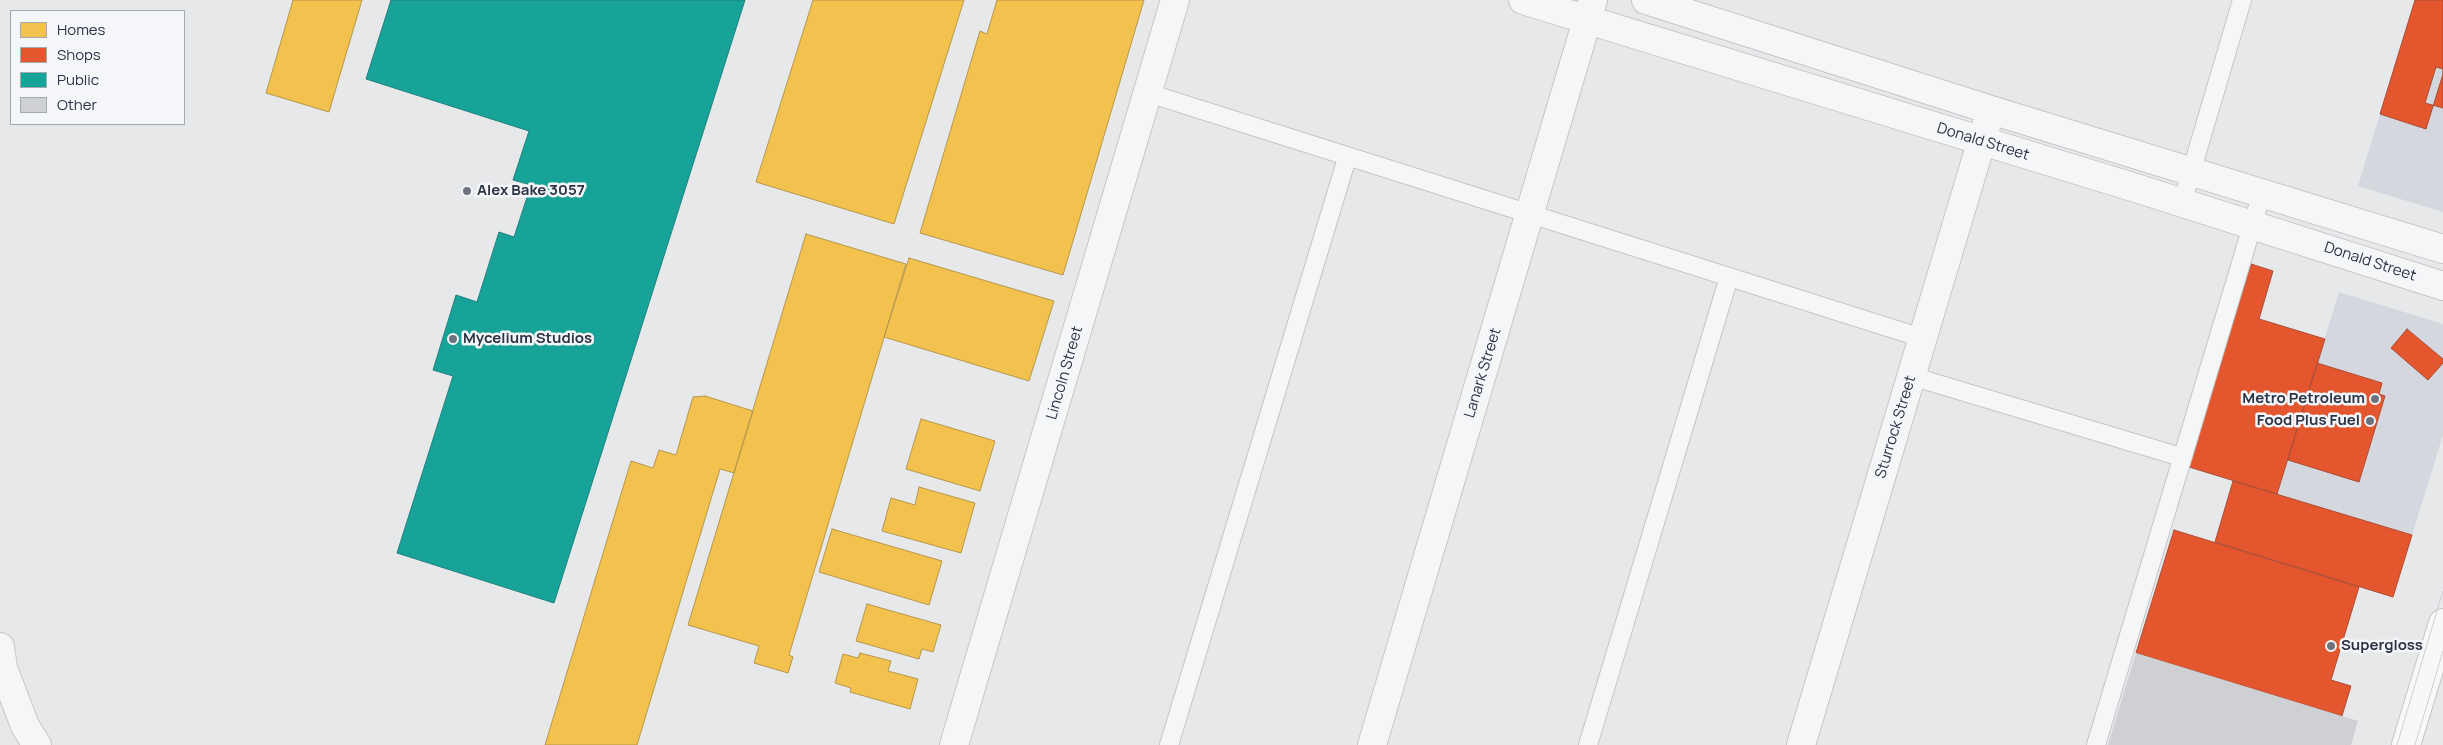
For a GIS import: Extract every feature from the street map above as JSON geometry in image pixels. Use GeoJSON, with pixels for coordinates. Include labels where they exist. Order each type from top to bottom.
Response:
{"type":"FeatureCollection","features":[{"type":"Feature","properties":{"kind":"main road"},"geometry":{"type":"LineString","coordinates":[[2406,745],[2443,623]]}},
{"type":"Feature","properties":{"kind":"street","name":"Lincoln Street"},"geometry":{"type":"LineString","coordinates":[[954,745],[1175,0]]}},
{"type":"Feature","properties":{"kind":"street","name":"Donald Street"},"geometry":{"type":"LineString","coordinates":[[1523,0],[1590,10],[1982,141],[2443,286]]}},
{"type":"Feature","properties":{"kind":"street"},"geometry":{"type":"LineString","coordinates":[[1646,0],[1991,110],[2443,249]]}},
{"type":"Feature","properties":{"kind":"street","name":"Lanark Street"},"geometry":{"type":"LineString","coordinates":[[1372,745],[1590,10]]}},
{"type":"Feature","properties":{"kind":"street","name":"Sturrock Street"},"geometry":{"type":"LineString","coordinates":[[1800,745],[1991,110]]}},
{"type":"Feature","properties":{"kind":"street"},"geometry":{"type":"LineString","coordinates":[[1,667],[25,726],[37,745]]}},
{"type":"Feature","properties":{"kind":"lane"},"geometry":{"type":"LineString","coordinates":[[2182,203],[2242,0]]}},
{"type":"Feature","properties":{"kind":"lane"},"geometry":{"type":"LineString","coordinates":[[1148,93],[1347,158],[1922,338]]}},
{"type":"Feature","properties":{"kind":"lane"},"geometry":{"type":"LineString","coordinates":[[1169,745],[1347,158]]}},
{"type":"Feature","properties":{"kind":"lane"},"geometry":{"type":"LineString","coordinates":[[2096,745],[2180,457],[2262,193]]}},
{"type":"Feature","properties":{"kind":"lane"},"geometry":{"type":"LineString","coordinates":[[1588,745],[1729,277]]}},
{"type":"Feature","properties":{"kind":"lane"},"geometry":{"type":"LineString","coordinates":[[1911,376],[2180,457]]}},
{"type":"Feature","properties":{"kind":"shaded area"},"geometry":{"type":"Polygon","coordinates":[[[2415,0],[2443,0],[2443,212],[2358,186],[2415,0]]]}},
{"type":"Feature","properties":{"kind":"shaded area","name":"Metro Petroleum"},"geometry":{"type":"Polygon","coordinates":[[[2339,292],[2443,324],[2443,435],[2412,535],[2277,494],[2339,292]]]}},
{"type":"Feature","properties":{"kind":"building: Homes"},"geometry":{"type":"Polygon","coordinates":[[[293,0],[362,0],[329,112],[266,93],[293,0]]]}},
{"type":"Feature","properties":{"kind":"building: Homes"},"geometry":{"type":"Polygon","coordinates":[[[813,0],[964,0],[894,224],[756,182],[813,0]]]}},
{"type":"Feature","properties":{"kind":"building: Homes"},"geometry":{"type":"Polygon","coordinates":[[[997,0],[1144,0],[1063,275],[920,233],[980,31],[987,34],[997,0]]]}},
{"type":"Feature","properties":{"kind":"building: Homes"},"geometry":{"type":"Polygon","coordinates":[[[806,234],[906,264],[789,655],[793,657],[788,673],[754,663],[759,646],[688,625],[806,234]]]}},
{"type":"Feature","properties":{"kind":"building: Homes"},"geometry":{"type":"Polygon","coordinates":[[[909,258],[1054,301],[1029,381],[884,337],[909,258]]]}},
{"type":"Feature","properties":{"kind":"building: Homes"},"geometry":{"type":"Polygon","coordinates":[[[705,396],[753,411],[734,473],[720,469],[637,745],[545,745],[631,461],[653,468],[659,450],[676,455],[693,397],[705,396]]]}},
{"type":"Feature","properties":{"kind":"building: Homes"},"geometry":{"type":"Polygon","coordinates":[[[921,419],[995,441],[980,491],[906,469],[921,419]]]}},
{"type":"Feature","properties":{"kind":"building: Homes"},"geometry":{"type":"Polygon","coordinates":[[[919,487],[975,503],[961,553],[882,531],[891,498],[915,505],[919,487]]]}},
{"type":"Feature","properties":{"kind":"building: Homes"},"geometry":{"type":"Polygon","coordinates":[[[832,529],[942,561],[929,605],[819,572],[832,529]]]}},
{"type":"Feature","properties":{"kind":"building: Homes"},"geometry":{"type":"Polygon","coordinates":[[[867,604],[941,625],[933,652],[922,649],[919,659],[856,641],[867,604]]]}},
{"type":"Feature","properties":{"kind":"building: Homes"},"geometry":{"type":"Polygon","coordinates":[[[860,653],[891,661],[888,671],[918,679],[910,709],[850,692],[851,688],[835,683],[843,654],[858,658],[860,653]]]}},
{"type":"Feature","properties":{"kind":"building: Shops"},"geometry":{"type":"Polygon","coordinates":[[[2415,0],[2443,0],[2443,74],[2426,129],[2380,114],[2415,0]]]}},
{"type":"Feature","properties":{"kind":"building: Shops"},"geometry":{"type":"Polygon","coordinates":[[[2436,67],[2443,69],[2443,108],[2425,103],[2436,67]]]}},
{"type":"Feature","properties":{"kind":"building: Shops"},"geometry":{"type":"Polygon","coordinates":[[[2251,264],[2273,271],[2259,319],[2325,339],[2277,494],[2189,467],[2251,264]]]}},
{"type":"Feature","properties":{"kind":"building: Shops"},"geometry":{"type":"Polygon","coordinates":[[[2407,329],[2443,359],[2443,363],[2428,380],[2391,348],[2407,329]]]}},
{"type":"Feature","properties":{"kind":"building: Shops"},"geometry":{"type":"Polygon","coordinates":[[[2317,363],[2382,383],[2379,394],[2385,396],[2359,482],[2288,460],[2317,363]]]}},
{"type":"Feature","properties":{"kind":"building: Shops"},"geometry":{"type":"Polygon","coordinates":[[[2233,481],[2412,535],[2393,597],[2215,542],[2233,481]]]}},
{"type":"Feature","properties":{"kind":"building: Shops"},"geometry":{"type":"Polygon","coordinates":[[[2174,530],[2359,587],[2331,680],[2351,686],[2342,716],[2136,653],[2174,530]]]}},
{"type":"Feature","properties":{"kind":"building: Public"},"geometry":{"type":"Polygon","coordinates":[[[391,0],[745,0],[554,603],[397,553],[453,376],[433,370],[456,295],[477,302],[499,232],[514,237],[531,185],[513,180],[529,131],[366,79],[391,0]]]}},
{"type":"Feature","properties":{"kind":"building: Other"},"geometry":{"type":"Polygon","coordinates":[[[2136,653],[2358,721],[2351,745],[2108,745],[2136,653]]]}},
{"type":"Feature","properties":{"kind":"tram line"},"geometry":{"type":"LineString","coordinates":[[2397,745],[2443,591]]}},
{"type":"Feature","properties":{"kind":"tram line"},"geometry":{"type":"LineString","coordinates":[[2415,745],[2443,651]]}},
{"type":"Feature","properties":{"kind":"place","name":"Alex Bake 3057"},"geometry":{"type":"Point","coordinates":[467,191]}},
{"type":"Feature","properties":{"kind":"place","name":"Mycelium Studios"},"geometry":{"type":"Point","coordinates":[453,339]}},
{"type":"Feature","properties":{"kind":"place","name":"Metro Petroleum"},"geometry":{"type":"Point","coordinates":[2375,399]}},
{"type":"Feature","properties":{"kind":"place","name":"Food Plus Fuel"},"geometry":{"type":"Point","coordinates":[2370,421]}},
{"type":"Feature","properties":{"kind":"place","name":"Supergloss"},"geometry":{"type":"Point","coordinates":[2331,646]}}]}
